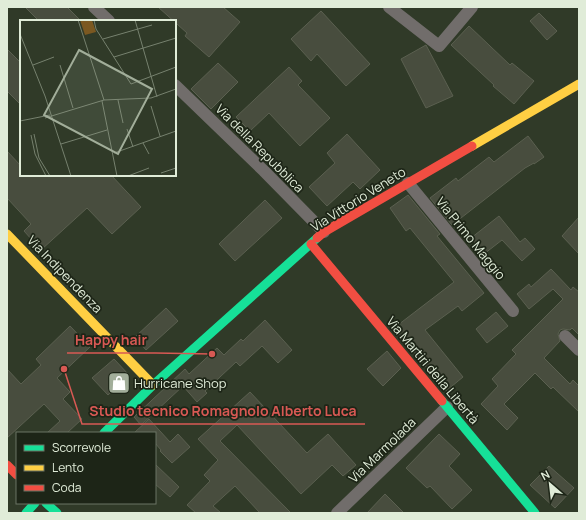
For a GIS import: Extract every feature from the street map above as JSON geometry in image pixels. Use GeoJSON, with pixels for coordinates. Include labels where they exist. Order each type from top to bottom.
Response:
{"type":"FeatureCollection","features":[{"type":"Feature","properties":{"kind":"street"},"geometry":{"type":"LineString","coordinates":[[94,7],[107,20]]}},
{"type":"Feature","properties":{"kind":"street"},"geometry":{"type":"LineString","coordinates":[[389,7],[439,46],[472,7]]}},
{"type":"Feature","properties":{"kind":"street","name":"Via Vittorio Veneto"},"geometry":{"type":"LineString","coordinates":[[105,432],[153,385],[324,232],[579,84]]}},
{"type":"Feature","properties":{"kind":"street","name":"Via della Repubblica"},"geometry":{"type":"LineString","coordinates":[[176,86],[264,171],[324,232]]}},
{"type":"Feature","properties":{"kind":"street","name":"Via Primo Maggio"},"geometry":{"type":"LineString","coordinates":[[408,183],[513,311]]}},
{"type":"Feature","properties":{"kind":"street","name":"Via Indipendenza"},"geometry":{"type":"LineString","coordinates":[[7,234],[153,385]]}},
{"type":"Feature","properties":{"kind":"street","name":"Via Martiri della Libertà"},"geometry":{"type":"LineString","coordinates":[[311,244],[535,513]]}},
{"type":"Feature","properties":{"kind":"street"},"geometry":{"type":"LineString","coordinates":[[565,336],[579,350]]}},
{"type":"Feature","properties":{"kind":"street","name":"Via Marmolada"},"geometry":{"type":"LineString","coordinates":[[337,513],[447,407]]}},
{"type":"Feature","properties":{"kind":"street"},"geometry":{"type":"LineString","coordinates":[[7,465],[16,474]]}},
{"type":"Feature","properties":{"kind":"street"},"geometry":{"type":"LineString","coordinates":[[26,513],[34,504]]}},
{"type":"Feature","properties":{"kind":"street"},"geometry":{"type":"LineString","coordinates":[[47,504],[57,513]]}},
{"type":"Feature","properties":{"kind":"building"},"geometry":{"type":"Polygon","coordinates":[[[25,7],[67,7],[80,20],[38,20],[25,7]]]}},
{"type":"Feature","properties":{"kind":"building"},"geometry":{"type":"Polygon","coordinates":[[[158,7],[223,7],[240,22],[209,57],[185,36],[187,33],[176,23],[176,20],[172,20],[158,7]]]}},
{"type":"Feature","properties":{"kind":"building"},"geometry":{"type":"Polygon","coordinates":[[[321,11],[370,64],[346,86],[317,54],[311,61],[291,39],[321,11]]]}},
{"type":"Feature","properties":{"kind":"building"},"geometry":{"type":"Polygon","coordinates":[[[539,13],[557,31],[547,40],[530,21],[539,13]]]}},
{"type":"Feature","properties":{"kind":"building"},"geometry":{"type":"Polygon","coordinates":[[[469,26],[510,65],[512,63],[534,81],[514,104],[493,86],[494,85],[451,45],[469,26]]]}},
{"type":"Feature","properties":{"kind":"building"},"geometry":{"type":"Polygon","coordinates":[[[426,45],[453,96],[426,108],[401,59],[426,45]]]}},
{"type":"Feature","properties":{"kind":"building"},"geometry":{"type":"Polygon","coordinates":[[[7,49],[20,62],[20,104],[7,91],[7,49]]]}},
{"type":"Feature","properties":{"kind":"building"},"geometry":{"type":"Polygon","coordinates":[[[218,63],[238,82],[211,109],[191,89],[218,63]]]}},
{"type":"Feature","properties":{"kind":"building"},"geometry":{"type":"Polygon","coordinates":[[[289,67],[302,81],[298,85],[330,118],[300,146],[269,113],[250,131],[236,117],[289,67]]]}},
{"type":"Feature","properties":{"kind":"building"},"geometry":{"type":"Polygon","coordinates":[[[347,134],[380,170],[360,189],[353,182],[327,206],[309,187],[335,163],[327,153],[347,134]]]}},
{"type":"Feature","properties":{"kind":"building"},"geometry":{"type":"Polygon","coordinates":[[[528,136],[544,157],[525,168],[452,225],[430,198],[456,178],[458,181],[489,157],[494,162],[528,136]]]}},
{"type":"Feature","properties":{"kind":"building"},"geometry":{"type":"Polygon","coordinates":[[[7,151],[20,165],[20,176],[112,176],[141,207],[112,234],[87,208],[41,250],[24,231],[31,224],[7,198],[7,151]]]}},
{"type":"Feature","properties":{"kind":"building"},"geometry":{"type":"Polygon","coordinates":[[[408,195],[440,234],[437,236],[484,293],[462,311],[458,306],[425,330],[463,377],[446,391],[394,328],[454,282],[410,228],[406,231],[390,208],[408,195]]]}},
{"type":"Feature","properties":{"kind":"building"},"geometry":{"type":"Polygon","coordinates":[[[265,200],[282,218],[235,261],[219,244],[265,200]]]}},
{"type":"Feature","properties":{"kind":"building"},"geometry":{"type":"Polygon","coordinates":[[[499,216],[520,242],[525,238],[535,249],[522,261],[502,240],[484,254],[471,238],[499,216]]]}},
{"type":"Feature","properties":{"kind":"building"},"geometry":{"type":"Polygon","coordinates":[[[579,217],[579,254],[562,236],[579,217]]]}},
{"type":"Feature","properties":{"kind":"building"},"geometry":{"type":"Polygon","coordinates":[[[551,269],[571,290],[573,287],[579,292],[579,335],[572,328],[570,330],[560,330],[558,334],[560,341],[544,358],[570,384],[573,380],[579,386],[579,412],[553,387],[551,389],[535,373],[504,404],[518,418],[507,430],[481,404],[498,386],[492,379],[516,354],[512,350],[563,299],[553,289],[529,309],[517,294],[529,284],[531,287],[551,269]]]}},
{"type":"Feature","properties":{"kind":"building"},"geometry":{"type":"Polygon","coordinates":[[[166,308],[178,321],[146,350],[135,337],[166,308]]]}},
{"type":"Feature","properties":{"kind":"building"},"geometry":{"type":"Polygon","coordinates":[[[496,312],[508,326],[487,343],[476,329],[496,312]]]}},
{"type":"Feature","properties":{"kind":"building"},"geometry":{"type":"Polygon","coordinates":[[[265,320],[292,350],[278,363],[262,346],[240,366],[236,362],[205,391],[207,393],[197,402],[183,386],[141,425],[134,417],[185,369],[189,374],[217,348],[224,355],[241,339],[243,341],[265,320]]]}},
{"type":"Feature","properties":{"kind":"building"},"geometry":{"type":"Polygon","coordinates":[[[70,326],[90,347],[57,378],[70,392],[63,399],[82,419],[68,432],[48,432],[60,421],[44,404],[7,438],[7,369],[21,384],[41,365],[36,359],[70,326]]]}},
{"type":"Feature","properties":{"kind":"building"},"geometry":{"type":"Polygon","coordinates":[[[387,351],[401,368],[383,386],[367,369],[387,351]]]}},
{"type":"Feature","properties":{"kind":"building"},"geometry":{"type":"Polygon","coordinates":[[[114,359],[129,375],[108,395],[92,378],[114,359]]]}},
{"type":"Feature","properties":{"kind":"building"},"geometry":{"type":"Polygon","coordinates":[[[250,392],[307,453],[328,434],[356,465],[343,476],[332,465],[301,494],[237,425],[220,441],[291,513],[260,513],[235,486],[213,506],[221,513],[196,513],[187,505],[210,481],[204,475],[218,460],[198,439],[250,392]]]}},
{"type":"Feature","properties":{"kind":"building"},"geometry":{"type":"Polygon","coordinates":[[[149,419],[170,442],[178,434],[190,447],[172,463],[160,451],[161,450],[156,444],[156,432],[135,432],[149,419]]]}},
{"type":"Feature","properties":{"kind":"building"},"geometry":{"type":"Polygon","coordinates":[[[439,434],[460,454],[449,466],[472,490],[452,509],[430,486],[427,488],[406,468],[439,434]]]}},
{"type":"Feature","properties":{"kind":"building"},"geometry":{"type":"Polygon","coordinates":[[[156,465],[179,487],[170,497],[156,485],[156,465]]]}},
{"type":"Feature","properties":{"kind":"building"},"geometry":{"type":"Polygon","coordinates":[[[549,466],[574,488],[555,508],[530,485],[549,466]]]}},
{"type":"Feature","properties":{"kind":"building"},"geometry":{"type":"Polygon","coordinates":[[[385,494],[404,513],[367,513],[385,494]]]}},
{"type":"Feature","properties":{"kind":"traffic: fast"},"geometry":{"type":"LineString","coordinates":[[105,432],[153,385],[317,238]]}},
{"type":"Feature","properties":{"kind":"traffic: fast"},"geometry":{"type":"LineString","coordinates":[[442,401],[535,513]]}},
{"type":"Feature","properties":{"kind":"traffic: fast"},"geometry":{"type":"LineString","coordinates":[[26,513],[34,504]]}},
{"type":"Feature","properties":{"kind":"traffic: fast"},"geometry":{"type":"LineString","coordinates":[[47,504],[57,513]]}},
{"type":"Feature","properties":{"kind":"traffic: slow"},"geometry":{"type":"LineString","coordinates":[[472,146],[579,84]]}},
{"type":"Feature","properties":{"kind":"traffic: slow"},"geometry":{"type":"LineString","coordinates":[[7,234],[153,385]]}},
{"type":"Feature","properties":{"kind":"traffic: jam"},"geometry":{"type":"LineString","coordinates":[[317,238],[324,232],[472,146]]}},
{"type":"Feature","properties":{"kind":"traffic: jam"},"geometry":{"type":"LineString","coordinates":[[311,244],[442,401]]}},
{"type":"Feature","properties":{"kind":"traffic: jam"},"geometry":{"type":"LineString","coordinates":[[7,465],[16,474]]}},
{"type":"Feature","properties":{"kind":"place","name":"Happy hair"},"geometry":{"type":"Point","coordinates":[212,354]}},
{"type":"Feature","properties":{"kind":"place","name":"Studio tecnico Romagnolo Alberto Luca"},"geometry":{"type":"Point","coordinates":[64,369]}},
{"type":"Feature","properties":{"kind":"place","name":"Hurricane Shop"},"geometry":{"type":"Point","coordinates":[119,383]}}]}
